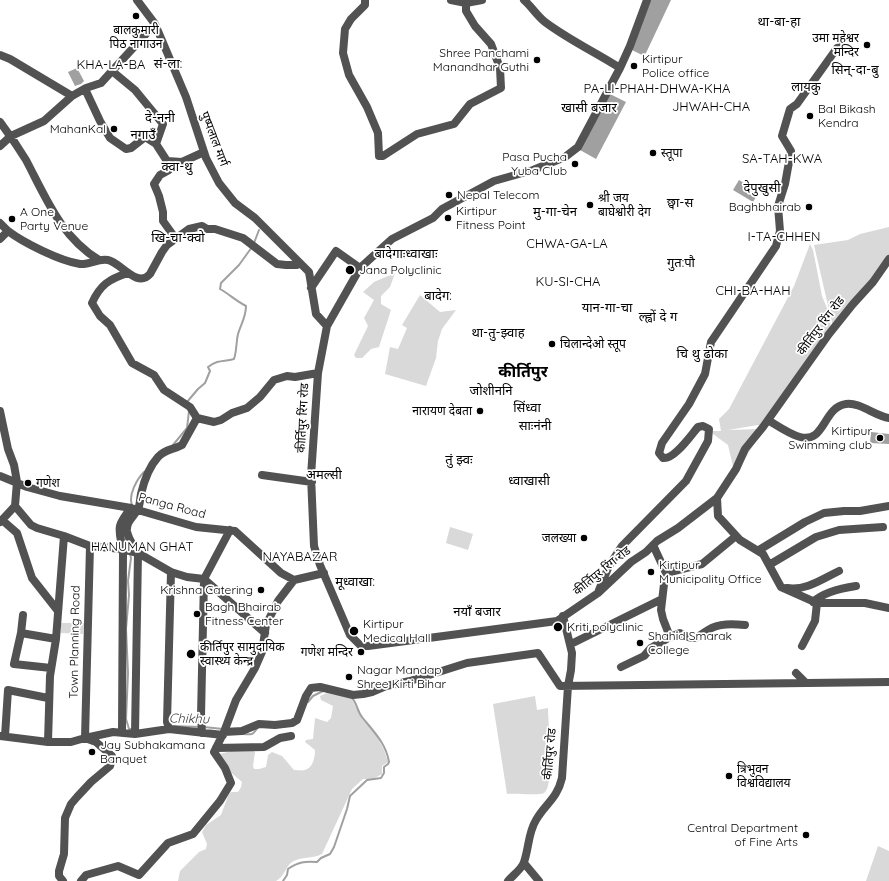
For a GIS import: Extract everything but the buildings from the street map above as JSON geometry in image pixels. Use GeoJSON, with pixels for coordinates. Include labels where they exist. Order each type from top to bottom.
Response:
{"type":"FeatureCollection","features":[{"type":"Feature","properties":{"kind":"street","name":"पुष्पलाल मार्ग"},"geometry":{"type":"LineString","coordinates":[[137,0],[155,24],[186,97],[204,152],[219,183],[235,203],[255,218],[309,272],[316,314],[327,326]]}},
{"type":"Feature","properties":{"kind":"street"},"geometry":{"type":"LineString","coordinates":[[366,0],[365,5],[351,19],[345,29],[343,53],[349,75],[368,107],[378,133],[379,156],[383,156],[417,134],[454,124],[470,104],[501,88],[500,68],[491,44],[475,26],[466,11],[466,3]]}},
{"type":"Feature","properties":{"kind":"street"},"geometry":{"type":"LineString","coordinates":[[451,0],[466,3],[482,0]]}},
{"type":"Feature","properties":{"kind":"street"},"geometry":{"type":"LineString","coordinates":[[524,0],[541,19],[559,32],[620,68]]}},
{"type":"Feature","properties":{"kind":"street","name":"कीर्तिपुर रिंग रोड"},"geometry":{"type":"LineString","coordinates":[[647,0],[620,68],[578,147],[565,157],[533,170],[494,181],[442,209],[433,218],[392,238],[360,268],[327,326],[318,373],[312,482],[314,546],[350,636],[361,646],[557,621],[598,593],[631,562],[717,498],[736,469],[744,449],[768,420],[828,334],[873,282],[889,259]]}},
{"type":"Feature","properties":{"kind":"street"},"geometry":{"type":"LineString","coordinates":[[0,146],[11,136],[44,121],[72,96],[101,83],[155,24]]}},
{"type":"Feature","properties":{"kind":"street"},"geometry":{"type":"LineString","coordinates":[[598,593],[609,566],[622,546],[686,481],[708,441],[708,429],[703,426],[698,427],[670,458],[663,458],[659,453],[662,443],[689,404],[705,374],[711,342],[776,246],[780,230],[778,206],[791,151],[782,136],[790,109],[797,104],[837,48],[840,46],[844,47]]}},
{"type":"Feature","properties":{"kind":"street"},"geometry":{"type":"LineString","coordinates":[[0,55],[10,59],[72,96]]}},
{"type":"Feature","properties":{"kind":"street"},"geometry":{"type":"LineString","coordinates":[[112,71],[135,90],[163,124],[156,144]]}},
{"type":"Feature","properties":{"kind":"street"},"geometry":{"type":"LineString","coordinates":[[85,89],[110,138],[126,148],[131,148],[145,137],[156,144],[167,161],[168,170],[160,175],[154,184],[163,212],[163,221],[176,239]]}},
{"type":"Feature","properties":{"kind":"street"},"geometry":{"type":"LineString","coordinates":[[0,122],[11,136],[64,230],[87,253],[99,260]]}},
{"type":"Feature","properties":{"kind":"street"},"geometry":{"type":"LineString","coordinates":[[167,161],[182,162],[204,152]]}},
{"type":"Feature","properties":{"kind":"street"},"geometry":{"type":"LineString","coordinates":[[0,223],[18,238],[68,260],[80,264],[86,264],[99,260],[109,260],[140,279],[148,276],[167,245],[189,229],[202,226],[207,229],[215,229],[242,238],[277,264],[297,265],[300,263]]}},
{"type":"Feature","properties":{"kind":"street"},"geometry":{"type":"LineString","coordinates":[[0,239],[8,230]]}},
{"type":"Feature","properties":{"kind":"street"},"geometry":{"type":"LineString","coordinates":[[312,288],[336,251],[360,268]]}},
{"type":"Feature","properties":{"kind":"street"},"geometry":{"type":"LineString","coordinates":[[128,273],[117,276],[102,286],[92,303],[100,316],[110,325],[132,363],[154,375],[164,390],[190,408],[197,418],[214,422],[221,420],[232,413],[247,408],[274,380],[287,376],[295,377],[318,373]]}},
{"type":"Feature","properties":{"kind":"street"},"geometry":{"type":"LineString","coordinates":[[768,420],[794,435],[802,438],[810,438],[817,434],[835,408],[844,404],[857,405],[883,417],[889,418]]}},
{"type":"Feature","properties":{"kind":"street"},"geometry":{"type":"LineString","coordinates":[[0,411],[17,482],[15,506],[1,521],[17,533],[32,578],[58,611]]}},
{"type":"Feature","properties":{"kind":"street"},"geometry":{"type":"LineString","coordinates":[[135,734],[137,644],[136,552],[127,532],[127,527],[153,463],[158,456],[169,449],[178,447],[182,444],[197,418]]}},
{"type":"Feature","properties":{"kind":"street"},"geometry":{"type":"LineString","coordinates":[[262,475],[312,482]]}},
{"type":"Feature","properties":{"kind":"street","name":"Panga Road"},"geometry":{"type":"LineString","coordinates":[[0,476],[27,487],[60,496],[135,509],[174,522],[196,527],[235,531],[281,573],[294,580]]}},
{"type":"Feature","properties":{"kind":"street"},"geometry":{"type":"LineString","coordinates":[[717,498],[718,516],[740,540],[759,550],[763,554],[781,588],[815,602],[864,603],[889,608]]}},
{"type":"Feature","properties":{"kind":"street"},"geometry":{"type":"LineString","coordinates":[[15,506],[31,525],[37,528],[90,546],[136,552],[171,572],[187,577],[204,579],[265,633]]}},
{"type":"Feature","properties":{"kind":"street"},"geometry":{"type":"LineString","coordinates":[[759,550],[805,522],[824,513],[860,511],[889,506]]}},
{"type":"Feature","properties":{"kind":"street"},"geometry":{"type":"LineString","coordinates":[[122,732],[122,549],[119,536],[119,525],[135,509]]}},
{"type":"Feature","properties":{"kind":"street"},"geometry":{"type":"LineString","coordinates":[[769,565],[816,537],[839,530],[883,527]]}},
{"type":"Feature","properties":{"kind":"street"},"geometry":{"type":"LineString","coordinates":[[202,733],[201,709],[204,579],[230,530]]}},
{"type":"Feature","properties":{"kind":"street","name":"Town Planning Road"},"geometry":{"type":"LineString","coordinates":[[48,742],[48,698],[56,639],[64,536]]}},
{"type":"Feature","properties":{"kind":"street"},"geometry":{"type":"LineString","coordinates":[[666,572],[702,564],[736,536]]}},
{"type":"Feature","properties":{"kind":"street"},"geometry":{"type":"LineString","coordinates":[[653,545],[666,572],[661,610],[670,637]]}},
{"type":"Feature","properties":{"kind":"street","name":"Town Planning Road"},"geometry":{"type":"LineString","coordinates":[[85,738],[90,546]]}},
{"type":"Feature","properties":{"kind":"street"},"geometry":{"type":"LineString","coordinates":[[781,588],[796,590],[805,588],[839,571]]}},
{"type":"Feature","properties":{"kind":"street"},"geometry":{"type":"LineString","coordinates":[[169,729],[167,722],[171,572]]}},
{"type":"Feature","properties":{"kind":"street"},"geometry":{"type":"LineString","coordinates":[[81,881],[86,875],[118,866],[139,875],[168,843],[193,834],[220,801],[231,783],[225,768],[214,752],[224,734],[236,700],[255,668],[262,652],[266,625],[278,601],[294,580],[324,573]]}},
{"type":"Feature","properties":{"kind":"street"},"geometry":{"type":"LineString","coordinates":[[802,646],[814,622],[815,602],[818,598],[842,588],[856,586]]}},
{"type":"Feature","properties":{"kind":"street"},"geometry":{"type":"LineString","coordinates":[[571,644],[662,599]]}},
{"type":"Feature","properties":{"kind":"street"},"geometry":{"type":"LineString","coordinates":[[23,615],[21,633],[56,639]]}},
{"type":"Feature","properties":{"kind":"street","name":"कीर्तिपुर रोड"},"geometry":{"type":"LineString","coordinates":[[508,881],[524,863],[532,828],[536,820],[552,800],[560,784],[568,686],[571,670],[571,644],[563,616]]}},
{"type":"Feature","properties":{"kind":"street"},"geometry":{"type":"LineString","coordinates":[[621,667],[644,656],[651,648],[680,633],[690,638],[695,638],[711,628],[732,624],[745,625]]}},
{"type":"Feature","properties":{"kind":"street","name":"Town Planning Road"},"geometry":{"type":"LineString","coordinates":[[21,633],[14,664],[51,668]]}},
{"type":"Feature","properties":{"kind":"street"},"geometry":{"type":"LineString","coordinates":[[122,645],[137,644]]}},
{"type":"Feature","properties":{"kind":"street"},"geometry":{"type":"LineString","coordinates":[[48,698],[8,690],[3,736],[48,742],[71,742],[113,732],[135,734],[169,729],[224,734],[242,731],[259,724],[275,725],[292,723],[297,720],[306,696],[311,688],[320,687],[353,695],[363,694],[467,663],[538,653],[560,686],[889,682]]}},
{"type":"Feature","properties":{"kind":"street"},"geometry":{"type":"LineString","coordinates":[[796,673],[805,682]]}},
{"type":"Feature","properties":{"kind":"street"},"geometry":{"type":"LineString","coordinates":[[216,748],[264,747],[280,738],[291,736]]}},
{"type":"Feature","properties":{"kind":"street"},"geometry":{"type":"LineString","coordinates":[[63,881],[59,876],[59,871],[64,854],[65,818],[71,804],[90,782],[110,766],[112,760],[112,756],[96,742],[85,738]]}},
{"type":"Feature","properties":{"kind":"street"},"geometry":{"type":"LineString","coordinates":[[524,863],[539,881]]}},
{"type":"Feature","properties":{"kind":"shaded area"},"geometry":{"type":"Polygon","coordinates":[[[649,0],[671,0],[646,53],[642,55],[632,50],[649,0]]]}},
{"type":"Feature","properties":{"kind":"shaded area"},"geometry":{"type":"Polygon","coordinates":[[[77,68],[84,81],[75,86],[68,72],[77,68]]]}},
{"type":"Feature","properties":{"kind":"shaded area"},"geometry":{"type":"Polygon","coordinates":[[[610,94],[626,102],[596,159],[580,150],[610,94]]]}},
{"type":"Feature","properties":{"kind":"shaded area"},"geometry":{"type":"Polygon","coordinates":[[[739,180],[759,192],[753,202],[733,190],[739,180]]]}},
{"type":"Feature","properties":{"kind":"shaded area"},"geometry":{"type":"Polygon","coordinates":[[[889,227],[889,263],[833,327],[814,245],[848,240],[860,234],[889,227]]]}},
{"type":"Feature","properties":{"kind":"shaded area"},"geometry":{"type":"Polygon","coordinates":[[[810,244],[813,250],[822,296],[829,313],[831,329],[765,428],[758,425],[728,430],[759,429],[762,431],[735,475],[728,445],[709,431],[721,431],[719,419],[729,409],[794,286],[810,244]]]}},
{"type":"Feature","properties":{"kind":"shaded area"},"geometry":{"type":"Polygon","coordinates":[[[395,273],[390,287],[381,296],[381,304],[391,310],[379,347],[371,349],[362,358],[356,358],[354,355],[368,326],[364,318],[374,300],[363,292],[374,282],[395,273]]]}},
{"type":"Feature","properties":{"kind":"shaded area"},"geometry":{"type":"Polygon","coordinates":[[[420,295],[440,312],[456,310],[442,329],[438,341],[436,358],[426,386],[385,374],[390,347],[398,349],[407,328],[402,325],[420,295]]]}},
{"type":"Feature","properties":{"kind":"shaded area","name":"Kirtipur Swimming club"},"geometry":{"type":"Polygon","coordinates":[[[871,432],[889,434],[889,444],[870,443],[871,432]]]}},
{"type":"Feature","properties":{"kind":"shaded area"},"geometry":{"type":"Polygon","coordinates":[[[450,527],[473,534],[468,550],[446,543],[450,527]]]}},
{"type":"Feature","properties":{"kind":"shaded area"},"geometry":{"type":"Polygon","coordinates":[[[61,623],[84,623],[83,634],[61,633],[61,623]]]}},
{"type":"Feature","properties":{"kind":"shaded area"},"geometry":{"type":"Polygon","coordinates":[[[327,693],[351,698],[360,715],[374,731],[384,750],[388,762],[382,766],[382,774],[373,779],[363,779],[352,789],[322,854],[292,862],[281,877],[276,881],[178,881],[180,871],[199,852],[206,849],[207,844],[202,832],[206,825],[221,815],[228,796],[231,792],[238,792],[241,787],[242,782],[228,770],[220,754],[235,750],[253,750],[255,752],[253,766],[254,769],[259,769],[266,767],[268,755],[272,752],[282,756],[294,770],[308,769],[313,762],[315,750],[305,742],[306,740],[313,739],[315,718],[327,722],[331,718],[333,706],[321,700],[320,696],[327,693]]]}},
{"type":"Feature","properties":{"kind":"shaded area"},"geometry":{"type":"Polygon","coordinates":[[[535,696],[537,710],[548,708],[550,767],[547,788],[544,793],[541,794],[507,794],[493,704],[535,696]]]}},
{"type":"Feature","properties":{"kind":"shaded area"},"geometry":{"type":"Polygon","coordinates":[[[878,846],[889,851],[889,881],[866,881],[878,846]]]}},
{"type":"Feature","properties":{"kind":"waterway"},"geometry":{"type":"LineString","coordinates":[[254,243],[259,230]]}},
{"type":"Feature","properties":{"kind":"waterway"},"geometry":{"type":"LineString","coordinates":[[187,402],[205,383],[210,371],[208,367],[218,362],[234,359],[238,334],[246,306],[220,289],[221,283],[239,265],[252,247]]}},
{"type":"Feature","properties":{"kind":"waterway","name":"Chikhu"},"geometry":{"type":"LineString","coordinates":[[173,445],[187,428],[189,411]]}},
{"type":"Feature","properties":{"kind":"waterway","name":"Chikhu"},"geometry":{"type":"LineString","coordinates":[[132,505],[132,492],[144,472]]}},
{"type":"Feature","properties":{"kind":"waterway","name":"Chikhu"},"geometry":{"type":"LineString","coordinates":[[125,539],[129,548]]}},
{"type":"Feature","properties":{"kind":"waterway","name":"Chikhu"},"geometry":{"type":"LineString","coordinates":[[130,554],[131,558],[128,581],[129,595],[126,629],[128,673],[126,719],[129,729],[134,729]]}},
{"type":"Feature","properties":{"kind":"waterway","name":"Chikhu"},"geometry":{"type":"LineString","coordinates":[[308,702],[313,696],[323,691]]}},
{"type":"Feature","properties":{"kind":"waterway","name":"Chikhu"},"geometry":{"type":"LineString","coordinates":[[283,881],[287,875],[288,869],[302,862],[317,862],[321,858],[330,854],[334,847],[350,796],[367,780],[381,778],[384,773],[384,767],[389,762],[382,743],[375,732],[360,715],[352,698]]}},
{"type":"Feature","properties":{"kind":"waterway","name":"Chikhu"},"geometry":{"type":"LineString","coordinates":[[172,726],[200,727]]}},
{"type":"Feature","properties":{"kind":"waterway","name":"Chikhu"},"geometry":{"type":"LineString","coordinates":[[204,727],[223,729]]}},
{"type":"Feature","properties":{"kind":"waterway","name":"Chikhu"},"geometry":{"type":"LineString","coordinates":[[243,734],[252,734],[258,727]]}},
{"type":"Feature","properties":{"kind":"place","name":"बालकुमारी पिठ नागाउन"},"geometry":{"type":"Point","coordinates":[136,16]}},
{"type":"Feature","properties":{"kind":"place","name":"उमा महेश्वर मन्दिर"},"geometry":{"type":"Point","coordinates":[867,45]}},
{"type":"Feature","properties":{"kind":"place","name":"Shree Panchami Manandhar Guthi"},"geometry":{"type":"Point","coordinates":[537,60]}},
{"type":"Feature","properties":{"kind":"place","name":"Kirtipur Police office"},"geometry":{"type":"Point","coordinates":[634,66]}},
{"type":"Feature","properties":{"kind":"place","name":"Bal Bikash Kendra"},"geometry":{"type":"Point","coordinates":[810,116]}},
{"type":"Feature","properties":{"kind":"place","name":"MahanKal"},"geometry":{"type":"Point","coordinates":[114,129]}},
{"type":"Feature","properties":{"kind":"place","name":"स्तूपा"},"geometry":{"type":"Point","coordinates":[653,153]}},
{"type":"Feature","properties":{"kind":"place","name":"Pasa Pucha Yuba Club"},"geometry":{"type":"Point","coordinates":[575,164]}},
{"type":"Feature","properties":{"kind":"place","name":"Nepal Telecom"},"geometry":{"type":"Point","coordinates":[449,195]}},
{"type":"Feature","properties":{"kind":"place","name":"श्री जय बाघेश्वोरी देग"},"geometry":{"type":"Point","coordinates":[590,205]}},
{"type":"Feature","properties":{"kind":"place","name":"Baghbhairab"},"geometry":{"type":"Point","coordinates":[809,207]}},
{"type":"Feature","properties":{"kind":"place","name":"Kirtipur Fitness Point"},"geometry":{"type":"Point","coordinates":[448,218]}},
{"type":"Feature","properties":{"kind":"place","name":"A One Party Venue"},"geometry":{"type":"Point","coordinates":[12,219]}},
{"type":"Feature","properties":{"kind":"place","name":"Jana Polyclinic"},"geometry":{"type":"Point","coordinates":[350,270]}},
{"type":"Feature","properties":{"kind":"place","name":"चिलान्देओ स्तूप"},"geometry":{"type":"Point","coordinates":[552,344]}},
{"type":"Feature","properties":{"kind":"place","name":"नारायण देबता"},"geometry":{"type":"Point","coordinates":[480,411]}},
{"type":"Feature","properties":{"kind":"place","name":"Kirtipur Swimming club"},"geometry":{"type":"Point","coordinates":[880,438]}},
{"type":"Feature","properties":{"kind":"place","name":"गणेश"},"geometry":{"type":"Point","coordinates":[28,483]}},
{"type":"Feature","properties":{"kind":"place","name":"जलख्या"},"geometry":{"type":"Point","coordinates":[584,538]}},
{"type":"Feature","properties":{"kind":"place","name":"Kirtipur Municipality Office"},"geometry":{"type":"Point","coordinates":[651,572]}},
{"type":"Feature","properties":{"kind":"place","name":"Krishna Catering"},"geometry":{"type":"Point","coordinates":[261,590]}},
{"type":"Feature","properties":{"kind":"place","name":"Bagh Bhairab Fitness Center"},"geometry":{"type":"Point","coordinates":[197,614]}},
{"type":"Feature","properties":{"kind":"place","name":"Kriti polyclinic"},"geometry":{"type":"Point","coordinates":[558,627]}},
{"type":"Feature","properties":{"kind":"place","name":"Kirtipur Medical Hall"},"geometry":{"type":"Point","coordinates":[354,631]}},
{"type":"Feature","properties":{"kind":"place","name":"Shahid Smarak College"},"geometry":{"type":"Point","coordinates":[640,643]}},
{"type":"Feature","properties":{"kind":"place","name":"गणेश मन्दिर"},"geometry":{"type":"Point","coordinates":[361,652]}},
{"type":"Feature","properties":{"kind":"place","name":"कीर्तिपुर सामुदायिक स्वास्थ्य केन्द्र"},"geometry":{"type":"Point","coordinates":[191,654]}},
{"type":"Feature","properties":{"kind":"place","name":"Nagar Mandap Shree Kirti Bihar"},"geometry":{"type":"Point","coordinates":[349,677]}},
{"type":"Feature","properties":{"kind":"place","name":"Jay Subhakamana Banquet"},"geometry":{"type":"Point","coordinates":[92,752]}},
{"type":"Feature","properties":{"kind":"place","name":"त्रिभुवन विश्वविद्यालय"},"geometry":{"type":"Point","coordinates":[729,776]}},
{"type":"Feature","properties":{"kind":"place","name":"Central Department of Fine Arts"},"geometry":{"type":"Point","coordinates":[806,835]}},
{"type":"Feature","properties":{"kind":"district","name":"था-बा-हा"},"geometry":{"type":"Point","coordinates":[779,22]}},
{"type":"Feature","properties":{"kind":"district","name":"सं-ला:"},"geometry":{"type":"Point","coordinates":[168,64]}},
{"type":"Feature","properties":{"kind":"district","name":"KHA-LA-BA"},"geometry":{"type":"Point","coordinates":[111,65]}},
{"type":"Feature","properties":{"kind":"district","name":"सिन्-दा-बु"},"geometry":{"type":"Point","coordinates":[855,70]}},
{"type":"Feature","properties":{"kind":"district","name":"लायकु"},"geometry":{"type":"Point","coordinates":[806,87]}},
{"type":"Feature","properties":{"kind":"district","name":"PA-LI-PHAH-DHWA-KHA"},"geometry":{"type":"Point","coordinates":[657,89]}},
{"type":"Feature","properties":{"kind":"district","name":"JHWAH-CHA"},"geometry":{"type":"Point","coordinates":[711,107]}},
{"type":"Feature","properties":{"kind":"district","name":"खासी बजार"},"geometry":{"type":"Point","coordinates":[589,108]}},
{"type":"Feature","properties":{"kind":"district","name":"दे-ननी"},"geometry":{"type":"Point","coordinates":[160,118]}},
{"type":"Feature","properties":{"kind":"district","name":"नगाउँ"},"geometry":{"type":"Point","coordinates":[143,135]}},
{"type":"Feature","properties":{"kind":"district","name":"SA-TAH-KWA"},"geometry":{"type":"Point","coordinates":[782,159]}},
{"type":"Feature","properties":{"kind":"district","name":"क्वा-थु"},"geometry":{"type":"Point","coordinates":[177,167]}},
{"type":"Feature","properties":{"kind":"district","name":"देपुखुसी"},"geometry":{"type":"Point","coordinates":[762,188]}},
{"type":"Feature","properties":{"kind":"district","name":"छ्वा-स"},"geometry":{"type":"Point","coordinates":[680,203]}},
{"type":"Feature","properties":{"kind":"district","name":"मु-गा-चेन"},"geometry":{"type":"Point","coordinates":[555,212]}},
{"type":"Feature","properties":{"kind":"district","name":"I-TA-CHHEN"},"geometry":{"type":"Point","coordinates":[784,237]}},
{"type":"Feature","properties":{"kind":"district","name":"खि-चा-क्वो"},"geometry":{"type":"Point","coordinates":[178,238]}},
{"type":"Feature","properties":{"kind":"district","name":"CHWA-GA-LA"},"geometry":{"type":"Point","coordinates":[567,244]}},
{"type":"Feature","properties":{"kind":"district","name":"बादेगाःध्वाखाः"},"geometry":{"type":"Point","coordinates":[406,254]}},
{"type":"Feature","properties":{"kind":"district","name":"गुत:पौ"},"geometry":{"type":"Point","coordinates":[681,263]}},
{"type":"Feature","properties":{"kind":"district","name":"KU-SI-CHA"},"geometry":{"type":"Point","coordinates":[568,282]}},
{"type":"Feature","properties":{"kind":"district","name":"CHI-BA-HAH"},"geometry":{"type":"Point","coordinates":[753,291]}},
{"type":"Feature","properties":{"kind":"district","name":"बादेग:"},"geometry":{"type":"Point","coordinates":[438,296]}},
{"type":"Feature","properties":{"kind":"district","name":"यान-गा-चा"},"geometry":{"type":"Point","coordinates":[607,308]}},
{"type":"Feature","properties":{"kind":"district","name":"ल्ह्वों दे ग"},"geometry":{"type":"Point","coordinates":[658,317]}},
{"type":"Feature","properties":{"kind":"district","name":"था-तु-झ्वाह"},"geometry":{"type":"Point","coordinates":[498,333]}},
{"type":"Feature","properties":{"kind":"district","name":"चि थु ढोका"},"geometry":{"type":"Point","coordinates":[702,354]}},
{"type":"Feature","properties":{"kind":"district","name":"कीर्तिपुर"},"geometry":{"type":"Point","coordinates":[523,372]}},
{"type":"Feature","properties":{"kind":"district","name":"जोशीननि"},"geometry":{"type":"Point","coordinates":[491,391]}},
{"type":"Feature","properties":{"kind":"district","name":"सिंध्वा"},"geometry":{"type":"Point","coordinates":[527,408]}},
{"type":"Feature","properties":{"kind":"district","name":"साःनंनी"},"geometry":{"type":"Point","coordinates":[535,426]}},
{"type":"Feature","properties":{"kind":"district","name":"तुं झ्वः"},"geometry":{"type":"Point","coordinates":[459,460]}},
{"type":"Feature","properties":{"kind":"district","name":"अमल्सी"},"geometry":{"type":"Point","coordinates":[324,475]}},
{"type":"Feature","properties":{"kind":"district","name":"ध्वाखासी"},"geometry":{"type":"Point","coordinates":[529,481]}},
{"type":"Feature","properties":{"kind":"district","name":"HANUMAN GHAT"},"geometry":{"type":"Point","coordinates":[142,547]}},
{"type":"Feature","properties":{"kind":"district","name":"NAYABAZAR"},"geometry":{"type":"Point","coordinates":[300,557]}},
{"type":"Feature","properties":{"kind":"district","name":"मूध्वाखा:"},"geometry":{"type":"Point","coordinates":[355,582]}},
{"type":"Feature","properties":{"kind":"district","name":"नयाँ बजार"},"geometry":{"type":"Point","coordinates":[477,612]}}]}
